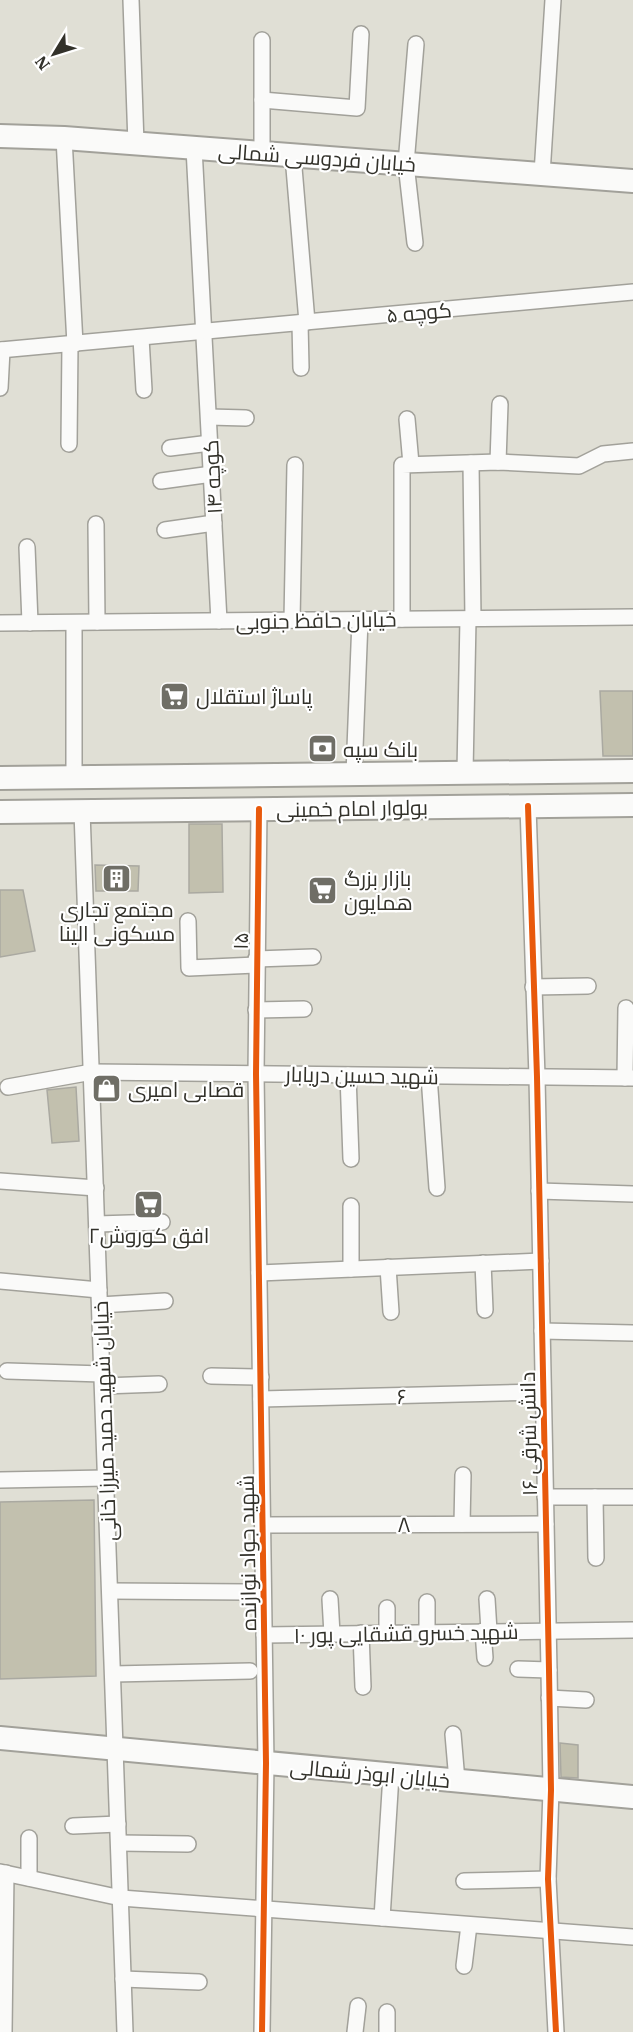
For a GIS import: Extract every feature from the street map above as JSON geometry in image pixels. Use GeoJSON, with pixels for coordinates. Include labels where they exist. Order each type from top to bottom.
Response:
{"type":"FeatureCollection","features":[{"type":"Feature","properties":{"kind":"street"},"geometry":{"type":"LineString","coordinates":[[131,0],[136,144]]}},
{"type":"Feature","properties":{"kind":"street"},"geometry":{"type":"LineString","coordinates":[[542,174],[553,0]]}},
{"type":"Feature","properties":{"kind":"street"},"geometry":{"type":"LineString","coordinates":[[262,99],[357,108],[361,34]]}},
{"type":"Feature","properties":{"kind":"street"},"geometry":{"type":"LineString","coordinates":[[262,40],[262,153]]}},
{"type":"Feature","properties":{"kind":"street"},"geometry":{"type":"LineString","coordinates":[[415,243],[406,164],[416,44]]}},
{"type":"Feature","properties":{"kind":"street","name":"خیابان فردوسی شمالی"},"geometry":{"type":"LineString","coordinates":[[0,136],[64,138],[633,181]]}},
{"type":"Feature","properties":{"kind":"street"},"geometry":{"type":"LineString","coordinates":[[64,138],[73,344],[69,444]]}},
{"type":"Feature","properties":{"kind":"street","name":"کوچه ۱۴"},"geometry":{"type":"LineString","coordinates":[[194,148],[219,621]]}},
{"type":"Feature","properties":{"kind":"street"},"geometry":{"type":"LineString","coordinates":[[293,156],[304,323],[301,368]]}},
{"type":"Feature","properties":{"kind":"street","name":"کوچه ۵"},"geometry":{"type":"LineString","coordinates":[[1,350],[633,292]]}},
{"type":"Feature","properties":{"kind":"street"},"geometry":{"type":"LineString","coordinates":[[141,338],[144,390]]}},
{"type":"Feature","properties":{"kind":"street"},"geometry":{"type":"LineString","coordinates":[[0,388],[1,350]]}},
{"type":"Feature","properties":{"kind":"street"},"geometry":{"type":"LineString","coordinates":[[498,462],[500,404]]}},
{"type":"Feature","properties":{"kind":"street"},"geometry":{"type":"LineString","coordinates":[[209,417],[246,418]]}},
{"type":"Feature","properties":{"kind":"street"},"geometry":{"type":"LineString","coordinates":[[402,620],[407,419]]}},
{"type":"Feature","properties":{"kind":"street"},"geometry":{"type":"LineString","coordinates":[[170,448],[210,443]]}},
{"type":"Feature","properties":{"kind":"street"},"geometry":{"type":"LineString","coordinates":[[407,464],[498,462],[579,466],[603,454],[633,451]]}},
{"type":"Feature","properties":{"kind":"street"},"geometry":{"type":"LineString","coordinates":[[465,772],[470,619],[471,463]]}},
{"type":"Feature","properties":{"kind":"street"},"geometry":{"type":"LineString","coordinates":[[292,621],[295,465]]}},
{"type":"Feature","properties":{"kind":"street"},"geometry":{"type":"LineString","coordinates":[[161,481],[212,474]]}},
{"type":"Feature","properties":{"kind":"street"},"geometry":{"type":"LineString","coordinates":[[96,524],[97,622]]}},
{"type":"Feature","properties":{"kind":"street"},"geometry":{"type":"LineString","coordinates":[[165,530],[214,524]]}},
{"type":"Feature","properties":{"kind":"street"},"geometry":{"type":"LineString","coordinates":[[27,547],[30,623]]}},
{"type":"Feature","properties":{"kind":"street","name":"خیابان حافظ جنوبی"},"geometry":{"type":"LineString","coordinates":[[0,623],[633,617]]}},
{"type":"Feature","properties":{"kind":"street"},"geometry":{"type":"LineString","coordinates":[[354,774],[359,702],[360,620]]}},
{"type":"Feature","properties":{"kind":"street"},"geometry":{"type":"LineString","coordinates":[[74,623],[74,776]]}},
{"type":"Feature","properties":{"kind":"street","name":"بولوار امام خمینی"},"geometry":{"type":"LineString","coordinates":[[0,778],[633,771]]}},
{"type":"Feature","properties":{"kind":"street","name":"بولوار امام خمینی"},"geometry":{"type":"LineString","coordinates":[[0,812],[633,805]]}},
{"type":"Feature","properties":{"kind":"street","name":"دانش شرقی ۱۶"},"geometry":{"type":"LineString","coordinates":[[528,806],[537,1077],[549,1670],[551,1790],[548,1879],[556,2032]]}},
{"type":"Feature","properties":{"kind":"street","name":"۱۵"},"geometry":{"type":"LineString","coordinates":[[256,1074],[259,809]]}},
{"type":"Feature","properties":{"kind":"street","name":"خیابان شهید حمید میرزا خانی"},"geometry":{"type":"LineString","coordinates":[[82,811],[125,2032]]}},
{"type":"Feature","properties":{"kind":"street"},"geometry":{"type":"LineString","coordinates":[[188,921],[189,968],[313,957]]}},
{"type":"Feature","properties":{"kind":"street"},"geometry":{"type":"LineString","coordinates":[[533,987],[588,986]]}},
{"type":"Feature","properties":{"kind":"street"},"geometry":{"type":"LineString","coordinates":[[626,1008],[629,1078]]}},
{"type":"Feature","properties":{"kind":"street"},"geometry":{"type":"LineString","coordinates":[[256,1010],[304,1009]]}},
{"type":"Feature","properties":{"kind":"street","name":"شهید حسین دریابار"},"geometry":{"type":"LineString","coordinates":[[8,1087],[92,1072],[629,1078]]}},
{"type":"Feature","properties":{"kind":"street","name":"شهید جواد نوازنده"},"geometry":{"type":"LineString","coordinates":[[256,1074],[266,1763],[262,2032]]}},
{"type":"Feature","properties":{"kind":"street"},"geometry":{"type":"LineString","coordinates":[[348,1075],[351,1159]]}},
{"type":"Feature","properties":{"kind":"street"},"geometry":{"type":"LineString","coordinates":[[429,1076],[436,1188]]}},
{"type":"Feature","properties":{"kind":"street"},"geometry":{"type":"LineString","coordinates":[[0,1181],[96,1188]]}},
{"type":"Feature","properties":{"kind":"street"},"geometry":{"type":"LineString","coordinates":[[539,1191],[633,1194]]}},
{"type":"Feature","properties":{"kind":"street"},"geometry":{"type":"LineString","coordinates":[[351,1206],[351,1269]]}},
{"type":"Feature","properties":{"kind":"street"},"geometry":{"type":"LineString","coordinates":[[97,1224],[162,1222]]}},
{"type":"Feature","properties":{"kind":"street"},"geometry":{"type":"LineString","coordinates":[[259,1273],[541,1261]]}},
{"type":"Feature","properties":{"kind":"street"},"geometry":{"type":"LineString","coordinates":[[483,1263],[485,1310]]}},
{"type":"Feature","properties":{"kind":"street"},"geometry":{"type":"LineString","coordinates":[[388,1267],[391,1312]]}},
{"type":"Feature","properties":{"kind":"street"},"geometry":{"type":"LineString","coordinates":[[0,1281],[100,1298],[165,1301]]}},
{"type":"Feature","properties":{"kind":"street"},"geometry":{"type":"LineString","coordinates":[[542,1331],[633,1333]]}},
{"type":"Feature","properties":{"kind":"street"},"geometry":{"type":"LineString","coordinates":[[7,1371],[159,1384]]}},
{"type":"Feature","properties":{"kind":"street"},"geometry":{"type":"LineString","coordinates":[[211,1376],[261,1377]]}},
{"type":"Feature","properties":{"kind":"street","name":"۶"},"geometry":{"type":"LineString","coordinates":[[261,1400],[543,1392]]}},
{"type":"Feature","properties":{"kind":"street"},"geometry":{"type":"LineString","coordinates":[[462,1524],[463,1475]]}},
{"type":"Feature","properties":{"kind":"street"},"geometry":{"type":"LineString","coordinates":[[0,1480],[106,1478]]}},
{"type":"Feature","properties":{"kind":"street"},"geometry":{"type":"LineString","coordinates":[[545,1497],[633,1497]]}},
{"type":"Feature","properties":{"kind":"street"},"geometry":{"type":"LineString","coordinates":[[595,1497],[596,1558]]}},
{"type":"Feature","properties":{"kind":"street","name":"۸"},"geometry":{"type":"LineString","coordinates":[[263,1525],[546,1524]]}},
{"type":"Feature","properties":{"kind":"street"},"geometry":{"type":"LineString","coordinates":[[110,1591],[247,1592]]}},
{"type":"Feature","properties":{"kind":"street"},"geometry":{"type":"LineString","coordinates":[[330,1599],[332,1634]]}},
{"type":"Feature","properties":{"kind":"street"},"geometry":{"type":"LineString","coordinates":[[485,1658],[486,1599]]}},
{"type":"Feature","properties":{"kind":"street"},"geometry":{"type":"LineString","coordinates":[[427,1602],[428,1632]]}},
{"type":"Feature","properties":{"kind":"street"},"geometry":{"type":"LineString","coordinates":[[387,1608],[387,1633]]}},
{"type":"Feature","properties":{"kind":"street","name":"شهید خسرو قشقایی پور ۱۰"},"geometry":{"type":"LineString","coordinates":[[264,1635],[633,1630]]}},
{"type":"Feature","properties":{"kind":"street"},"geometry":{"type":"LineString","coordinates":[[361,1633],[363,1687]]}},
{"type":"Feature","properties":{"kind":"street"},"geometry":{"type":"LineString","coordinates":[[518,1670],[549,1670]]}},
{"type":"Feature","properties":{"kind":"street"},"geometry":{"type":"LineString","coordinates":[[113,1674],[250,1671]]}},
{"type":"Feature","properties":{"kind":"street"},"geometry":{"type":"LineString","coordinates":[[549,1698],[586,1700]]}},
{"type":"Feature","properties":{"kind":"street"},"geometry":{"type":"LineString","coordinates":[[453,1734],[457,1781]]}},
{"type":"Feature","properties":{"kind":"street","name":"خیابان ابوذر شمالی"},"geometry":{"type":"LineString","coordinates":[[0,1738],[633,1797]]}},
{"type":"Feature","properties":{"kind":"street"},"geometry":{"type":"LineString","coordinates":[[382,1918],[391,1775]]}},
{"type":"Feature","properties":{"kind":"street"},"geometry":{"type":"LineString","coordinates":[[73,1826],[118,1824]]}},
{"type":"Feature","properties":{"kind":"street"},"geometry":{"type":"LineString","coordinates":[[29,1838],[29,1878]]}},
{"type":"Feature","properties":{"kind":"street"},"geometry":{"type":"LineString","coordinates":[[119,1843],[188,1844]]}},
{"type":"Feature","properties":{"kind":"street"},"geometry":{"type":"LineString","coordinates":[[4,2032],[3,1872],[121,1898],[633,1937]]}},
{"type":"Feature","properties":{"kind":"street"},"geometry":{"type":"LineString","coordinates":[[464,1881],[548,1879]]}},
{"type":"Feature","properties":{"kind":"street"},"geometry":{"type":"LineString","coordinates":[[464,1966],[469,1925]]}},
{"type":"Feature","properties":{"kind":"street"},"geometry":{"type":"LineString","coordinates":[[123,1979],[199,1982]]}},
{"type":"Feature","properties":{"kind":"street"},"geometry":{"type":"LineString","coordinates":[[355,2032],[358,2006]]}},
{"type":"Feature","properties":{"kind":"street"},"geometry":{"type":"LineString","coordinates":[[387,2012],[387,2032]]}},
{"type":"Feature","properties":{"kind":"building"},"geometry":{"type":"Polygon","coordinates":[[[600,691],[633,691],[633,756],[603,756],[600,691]]]}},
{"type":"Feature","properties":{"kind":"building"},"geometry":{"type":"Polygon","coordinates":[[[189,824],[222,824],[223,892],[189,893],[189,824]]]}},
{"type":"Feature","properties":{"kind":"building","name":"مجتمع تجاری مسکونی الینا"},"geometry":{"type":"Polygon","coordinates":[[[95,865],[139,866],[138,891],[96,891],[95,865]]]}},
{"type":"Feature","properties":{"kind":"building"},"geometry":{"type":"Polygon","coordinates":[[[0,890],[23,890],[35,951],[0,957],[0,890]]]}},
{"type":"Feature","properties":{"kind":"building"},"geometry":{"type":"Polygon","coordinates":[[[76,1087],[79,1141],[52,1143],[47,1090],[76,1087]]]}},
{"type":"Feature","properties":{"kind":"building"},"geometry":{"type":"Polygon","coordinates":[[[94,1500],[96,1676],[0,1679],[0,1502],[94,1500]]]}},
{"type":"Feature","properties":{"kind":"building"},"geometry":{"type":"Polygon","coordinates":[[[560,1743],[578,1745],[578,1778],[561,1777],[560,1743]]]}},
{"type":"Feature","properties":{"kind":"cycle path"},"geometry":{"type":"LineString","coordinates":[[528,806],[537,1077],[549,1670],[551,1790],[548,1879],[556,2032]]}},
{"type":"Feature","properties":{"kind":"cycle path"},"geometry":{"type":"LineString","coordinates":[[259,809],[256,1074],[266,1763],[262,2032]]}},
{"type":"Feature","properties":{"kind":"place","name":"پاساژ استقلال"},"geometry":{"type":"Point","coordinates":[175,696]}},
{"type":"Feature","properties":{"kind":"place","name":"بانک سپه"},"geometry":{"type":"Point","coordinates":[322,749]}},
{"type":"Feature","properties":{"kind":"place","name":"مجتمع تجاری مسکونی الینا"},"geometry":{"type":"Point","coordinates":[117,878]}},
{"type":"Feature","properties":{"kind":"place","name":"بازار بزرگ همایون"},"geometry":{"type":"Point","coordinates":[323,890]}},
{"type":"Feature","properties":{"kind":"place","name":"قصابی امیری"},"geometry":{"type":"Point","coordinates":[107,1089]}},
{"type":"Feature","properties":{"kind":"place","name":"افق کوروش۲"},"geometry":{"type":"Point","coordinates":[149,1204]}}]}
